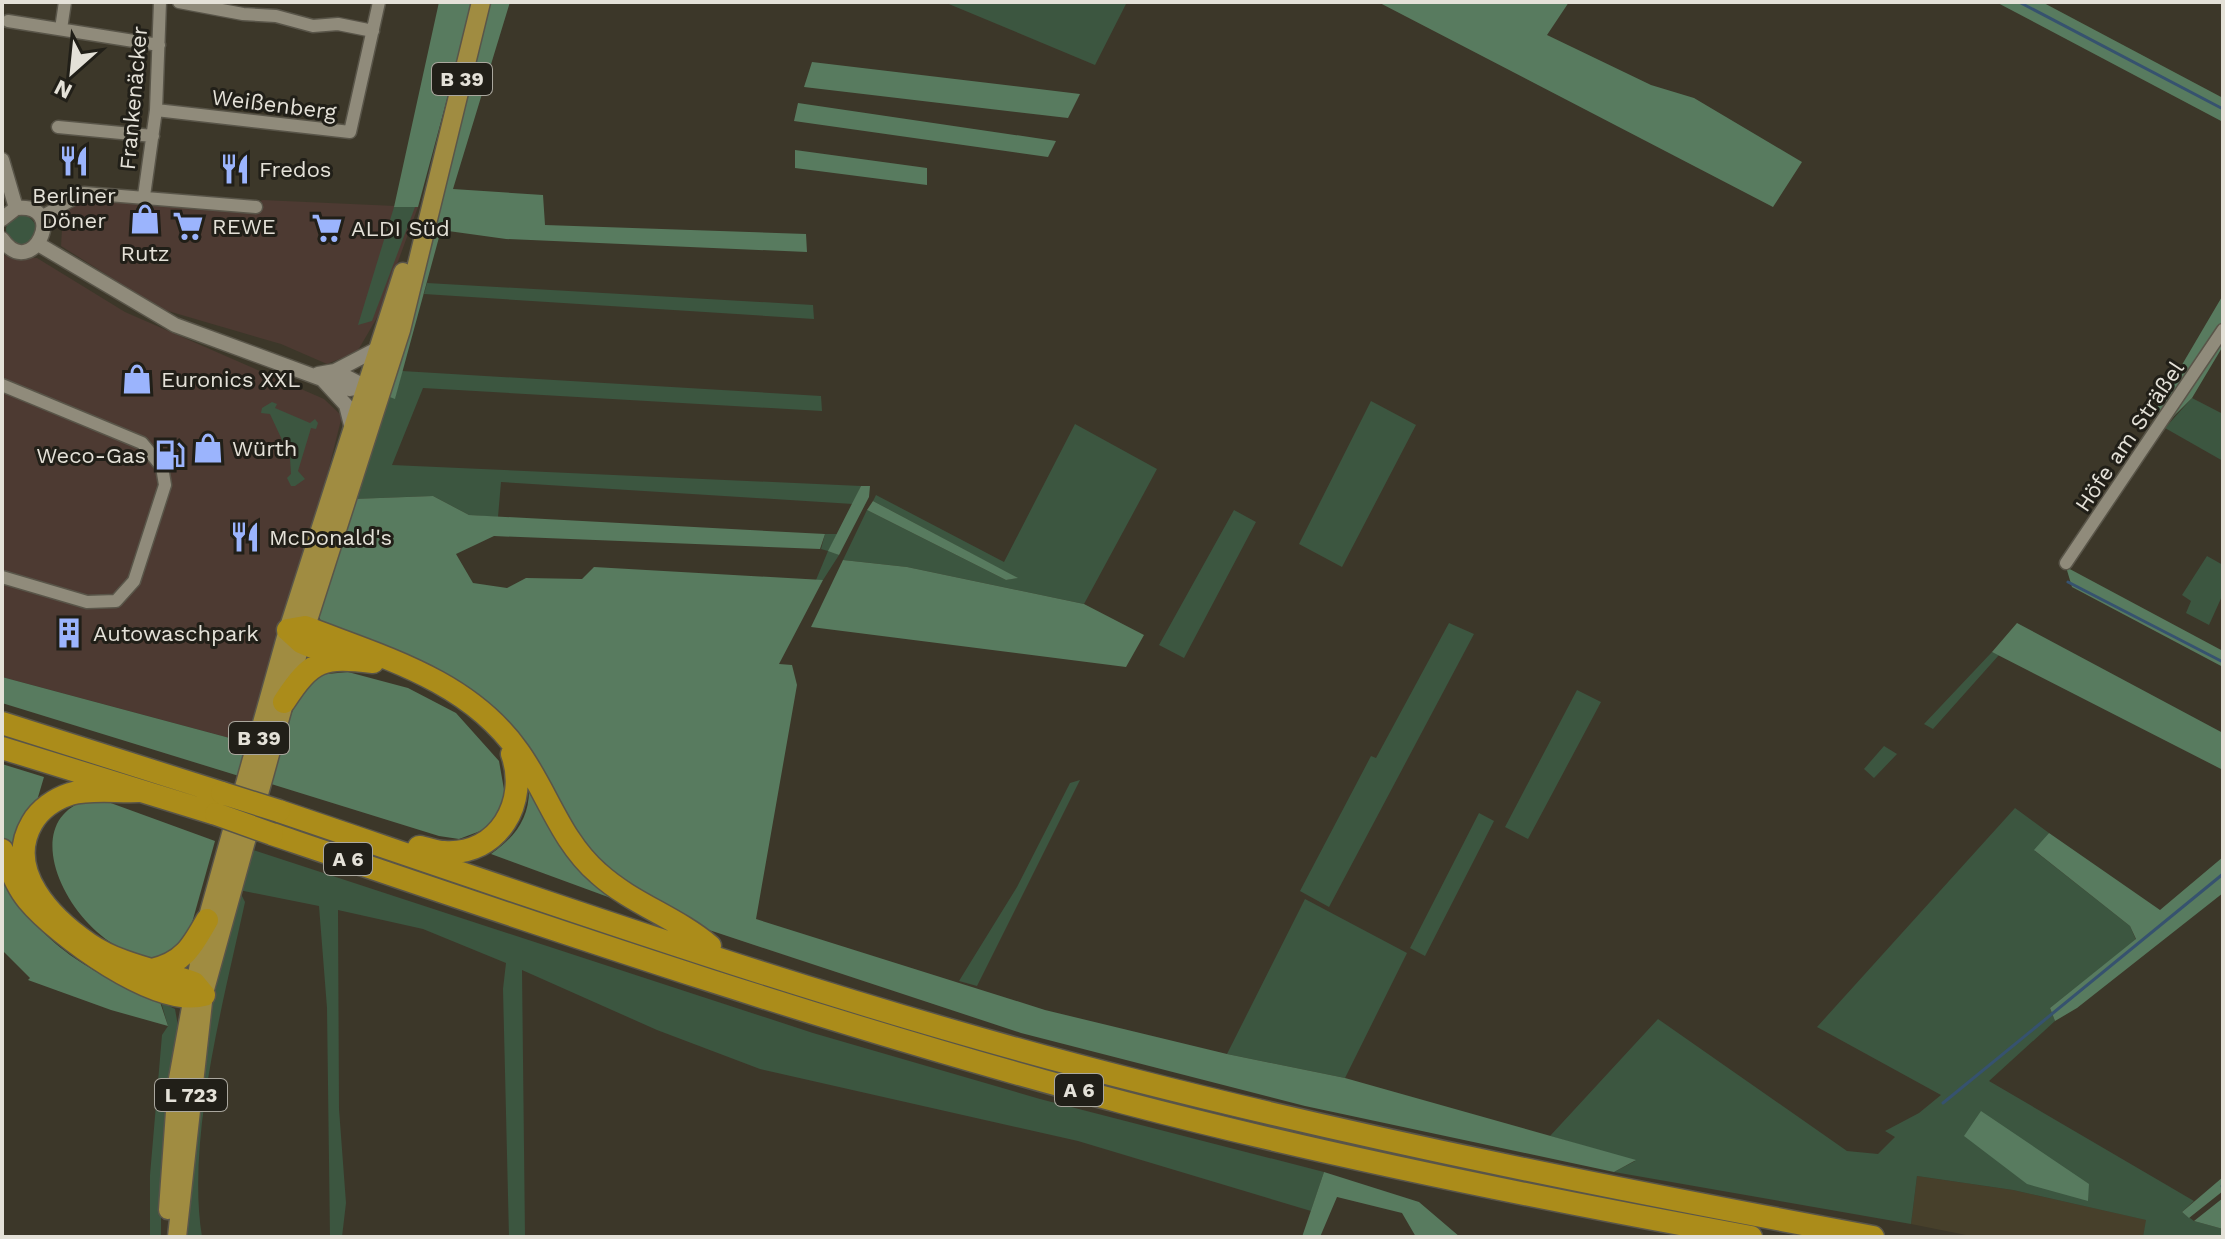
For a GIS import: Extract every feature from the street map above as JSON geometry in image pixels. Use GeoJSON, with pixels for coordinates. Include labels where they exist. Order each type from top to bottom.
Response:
{"type":"FeatureCollection","features":[{"type":"Feature","properties":{"kind":"highway"},"geometry":{"type":"LineString","coordinates":[[298,633],[339,658]]}},
{"type":"Feature","properties":{"kind":"highway"},"geometry":{"type":"LineString","coordinates":[[298,633],[406,666],[454,691],[518,751],[569,841],[598,874],[635,902],[698,936],[726,960]]}},
{"type":"Feature","properties":{"kind":"highway"},"geometry":{"type":"LineString","coordinates":[[284,702],[300,677],[323,660],[339,658],[406,666]]}},
{"type":"Feature","properties":{"kind":"highway","name":"A 6"},"geometry":{"type":"LineString","coordinates":[[2,723],[219,804],[272,834],[711,981],[1088,1093],[1424,1173],[1751,1237]]}},
{"type":"Feature","properties":{"kind":"highway"},"geometry":{"type":"LineString","coordinates":[[350,835],[443,853],[461,851],[497,835],[515,805],[518,792],[517,769],[506,738]]}},
{"type":"Feature","properties":{"kind":"highway","name":"A 6"},"geometry":{"type":"LineString","coordinates":[[2,748],[138,791],[279,811],[726,960],[1132,1080],[1431,1149],[1873,1237]]}},
{"type":"Feature","properties":{"kind":"highway"},"geometry":{"type":"LineString","coordinates":[[138,791],[74,793],[44,808],[34,820],[23,850],[35,891],[62,923],[93,947],[200,986]]}},
{"type":"Feature","properties":{"kind":"highway"},"geometry":{"type":"LineString","coordinates":[[2,850],[26,898],[66,938],[138,980],[200,986]]}},
{"type":"Feature","properties":{"kind":"highway"},"geometry":{"type":"LineString","coordinates":[[152,970],[172,965],[189,952],[207,920]]}},
{"type":"Feature","properties":{"kind":"main road","name":"B 39"},"geometry":{"type":"LineString","coordinates":[[207,920],[377,388],[401,330],[481,2]]}},
{"type":"Feature","properties":{"kind":"main road","name":"B 39"},"geometry":{"type":"LineString","coordinates":[[200,986],[284,702],[298,633],[352,431],[377,388],[379,348],[442,155]]}},
{"type":"Feature","properties":{"kind":"main road","name":"L 723"},"geometry":{"type":"LineString","coordinates":[[177,1237],[207,920]]}},
{"type":"Feature","properties":{"kind":"main road","name":"L 723"},"geometry":{"type":"LineString","coordinates":[[169,1237],[171,1135],[200,986]]}},
{"type":"Feature","properties":{"kind":"street"},"geometry":{"type":"LineString","coordinates":[[61,29],[65,2]]}},
{"type":"Feature","properties":{"kind":"street","name":"Frankenäcker"},"geometry":{"type":"LineString","coordinates":[[144,196],[156,110],[160,2]]}},
{"type":"Feature","properties":{"kind":"street"},"geometry":{"type":"LineString","coordinates":[[179,2],[243,14],[267,15],[313,26],[338,24],[373,31]]}},
{"type":"Feature","properties":{"kind":"street","name":"Weißenberg"},"geometry":{"type":"LineString","coordinates":[[156,110],[350,132],[379,2]]}},
{"type":"Feature","properties":{"kind":"street"},"geometry":{"type":"LineString","coordinates":[[8,21],[159,45]]}},
{"type":"Feature","properties":{"kind":"street"},"geometry":{"type":"LineString","coordinates":[[58,127],[153,136]]}},
{"type":"Feature","properties":{"kind":"street"},"geometry":{"type":"LineString","coordinates":[[2,160],[16,208]]}},
{"type":"Feature","properties":{"kind":"street","name":"Frankenäcker"},"geometry":{"type":"LineString","coordinates":[[41,217],[84,193],[256,207]]}},
{"type":"Feature","properties":{"kind":"street"},"geometry":{"type":"LineString","coordinates":[[2,219],[16,208],[31,209],[41,217],[44,232],[38,244],[17,251],[2,239]]}},
{"type":"Feature","properties":{"kind":"street"},"geometry":{"type":"LineString","coordinates":[[38,244],[175,325],[317,374],[349,389],[377,388]]}},
{"type":"Feature","properties":{"kind":"street","name":"Höfe am Sträßel"},"geometry":{"type":"LineString","coordinates":[[2066,563],[2223,330]]}},
{"type":"Feature","properties":{"kind":"street"},"geometry":{"type":"LineString","coordinates":[[317,374],[335,371],[379,348]]}},
{"type":"Feature","properties":{"kind":"street"},"geometry":{"type":"LineString","coordinates":[[335,371],[377,388]]}},
{"type":"Feature","properties":{"kind":"street"},"geometry":{"type":"LineString","coordinates":[[317,374],[346,405],[352,431]]}},
{"type":"Feature","properties":{"kind":"street"},"geometry":{"type":"LineString","coordinates":[[2,385],[142,443],[162,467],[165,485],[134,581],[116,601],[87,602],[2,577]]}},
{"type":"Feature","properties":{"kind":"shaded area"},"geometry":{"type":"Polygon","coordinates":[[[88,196],[250,209],[262,200],[418,207],[378,316],[357,352],[327,364],[281,344],[161,309],[61,246],[63,212],[88,196]]]}},
{"type":"Feature","properties":{"kind":"shaded area"},"geometry":{"type":"Polygon","coordinates":[[[2,255],[37,258],[125,312],[324,399],[342,416],[326,480],[284,610],[252,744],[2,677],[2,255]]]}},
{"type":"Feature","properties":{"kind":"shaded area"},"geometry":{"type":"Polygon","coordinates":[[[1917,1176],[2013,1190],[2147,1220],[2143,1237],[1976,1237],[1911,1224],[1917,1176]]]}},
{"type":"Feature","properties":{"kind":"green space"},"geometry":{"type":"Polygon","coordinates":[[[439,2],[473,2],[418,207],[394,207],[439,2]]]}},
{"type":"Feature","properties":{"kind":"green space"},"geometry":{"type":"Polygon","coordinates":[[[488,2],[510,2],[453,189],[543,195],[545,225],[806,234],[807,252],[506,239],[441,230],[395,399],[387,396],[488,2]]]}},
{"type":"Feature","properties":{"kind":"green space"},"geometry":{"type":"Polygon","coordinates":[[[944,2],[1127,2],[1095,65],[944,2]]]}},
{"type":"Feature","properties":{"kind":"green space"},"geometry":{"type":"Polygon","coordinates":[[[1378,2],[1569,2],[1547,35],[1651,85],[1694,98],[1802,162],[1773,207],[1378,2]]]}},
{"type":"Feature","properties":{"kind":"green space"},"geometry":{"type":"Polygon","coordinates":[[[1996,2],[2042,2],[2223,98],[2223,122],[1996,2]]]}},
{"type":"Feature","properties":{"kind":"green space"},"geometry":{"type":"Polygon","coordinates":[[[812,62],[1080,94],[1068,118],[804,87],[812,62]]]}},
{"type":"Feature","properties":{"kind":"green space"},"geometry":{"type":"Polygon","coordinates":[[[798,103],[1056,141],[1048,157],[794,121],[798,103]]]}},
{"type":"Feature","properties":{"kind":"green space"},"geometry":{"type":"Polygon","coordinates":[[[795,150],[927,168],[927,185],[795,168],[795,150]]]}},
{"type":"Feature","properties":{"kind":"green space"},"geometry":{"type":"Polygon","coordinates":[[[394,207],[415,207],[372,321],[358,325],[394,207]]]}},
{"type":"Feature","properties":{"kind":"green space"},"geometry":{"type":"Polygon","coordinates":[[[21,215],[32,219],[36,230],[32,241],[21,245],[10,241],[6,230],[10,219],[21,215]]]}},
{"type":"Feature","properties":{"kind":"green space"},"geometry":{"type":"Polygon","coordinates":[[[427,283],[813,305],[814,319],[424,294],[427,283]]]}},
{"type":"Feature","properties":{"kind":"green space"},"geometry":{"type":"Polygon","coordinates":[[[2223,295],[2223,346],[2192,398],[2172,418],[2156,409],[2223,295]]]}},
{"type":"Feature","properties":{"kind":"green space"},"geometry":{"type":"Polygon","coordinates":[[[402,371],[821,396],[822,411],[423,388],[392,465],[861,486],[853,504],[501,482],[498,517],[469,515],[433,496],[353,499],[387,396],[395,398],[402,371]]]}},
{"type":"Feature","properties":{"kind":"green space"},"geometry":{"type":"Polygon","coordinates":[[[2192,398],[2223,414],[2223,461],[2165,428],[2192,398]]]}},
{"type":"Feature","properties":{"kind":"green space"},"geometry":{"type":"Polygon","coordinates":[[[1371,401],[1416,425],[1342,567],[1299,544],[1371,401]]]}},
{"type":"Feature","properties":{"kind":"green space"},"geometry":{"type":"Polygon","coordinates":[[[272,402],[277,404],[275,408],[310,423],[315,419],[318,423],[316,429],[311,428],[298,471],[305,479],[295,486],[291,486],[287,478],[291,474],[290,457],[270,414],[261,413],[262,408],[272,402]]]}},
{"type":"Feature","properties":{"kind":"green space"},"geometry":{"type":"Polygon","coordinates":[[[1075,424],[1157,469],[1084,604],[907,567],[843,560],[867,510],[1006,580],[1017,578],[873,501],[876,495],[1004,562],[1075,424]]]}},
{"type":"Feature","properties":{"kind":"green space"},"geometry":{"type":"Polygon","coordinates":[[[861,486],[870,486],[869,497],[839,555],[828,551],[861,486]]]}},
{"type":"Feature","properties":{"kind":"green space"},"geometry":{"type":"Polygon","coordinates":[[[433,496],[469,515],[825,534],[820,549],[494,536],[456,554],[473,583],[507,588],[526,578],[582,579],[594,567],[823,580],[779,664],[792,665],[797,685],[756,919],[1045,1010],[1227,1054],[1345,1078],[1636,1160],[1614,1172],[1305,1106],[1021,1033],[697,926],[614,875],[582,845],[495,712],[433,667],[351,639],[322,623],[318,615],[353,499],[433,496]]]}},
{"type":"Feature","properties":{"kind":"green space"},"geometry":{"type":"Polygon","coordinates":[[[873,501],[1018,578],[1006,580],[867,510],[873,501]]]}},
{"type":"Feature","properties":{"kind":"green space"},"geometry":{"type":"Polygon","coordinates":[[[1234,510],[1256,522],[1184,658],[1159,645],[1234,510]]]}},
{"type":"Feature","properties":{"kind":"green space"},"geometry":{"type":"Polygon","coordinates":[[[825,534],[837,534],[829,550],[839,555],[823,580],[816,580],[828,551],[821,549],[825,534]]]}},
{"type":"Feature","properties":{"kind":"green space"},"geometry":{"type":"Polygon","coordinates":[[[2207,556],[2223,565],[2223,594],[2209,625],[2186,613],[2191,601],[2182,595],[2207,556]]]}},
{"type":"Feature","properties":{"kind":"green space"},"geometry":{"type":"Polygon","coordinates":[[[843,560],[907,567],[1084,604],[1144,635],[1126,667],[811,627],[843,560]]]}},
{"type":"Feature","properties":{"kind":"green space"},"geometry":{"type":"Polygon","coordinates":[[[2066,567],[2223,651],[2223,667],[2072,587],[2066,567]]]}},
{"type":"Feature","properties":{"kind":"green space"},"geometry":{"type":"Polygon","coordinates":[[[1449,623],[1474,634],[1329,907],[1300,891],[1371,756],[1376,758],[1449,623]]]}},
{"type":"Feature","properties":{"kind":"green space"},"geometry":{"type":"Polygon","coordinates":[[[2017,623],[2223,733],[2223,770],[1992,652],[2017,623]]]}},
{"type":"Feature","properties":{"kind":"green space"},"geometry":{"type":"Polygon","coordinates":[[[1992,652],[1999,655],[1933,729],[1924,724],[1992,652]]]}},
{"type":"Feature","properties":{"kind":"green space"},"geometry":{"type":"Polygon","coordinates":[[[348,672],[408,688],[456,713],[499,761],[505,795],[491,827],[459,839],[439,836],[268,783],[299,692],[317,675],[348,672]]]}},
{"type":"Feature","properties":{"kind":"green space"},"geometry":{"type":"Polygon","coordinates":[[[2,677],[252,744],[239,776],[2,703],[2,677]]]}},
{"type":"Feature","properties":{"kind":"green space"},"geometry":{"type":"Polygon","coordinates":[[[1577,690],[1601,702],[1528,839],[1505,827],[1577,690]]]}},
{"type":"Feature","properties":{"kind":"green space"},"geometry":{"type":"Polygon","coordinates":[[[1884,746],[1897,754],[1874,778],[1864,769],[1884,746]]]}},
{"type":"Feature","properties":{"kind":"green space"},"geometry":{"type":"Polygon","coordinates":[[[2,764],[44,777],[19,861],[2,842],[2,764]]]}},
{"type":"Feature","properties":{"kind":"green space"},"geometry":{"type":"Polygon","coordinates":[[[1080,780],[977,986],[959,981],[1017,887],[1070,783],[1080,780]]]}},
{"type":"Feature","properties":{"kind":"green space"},"geometry":{"type":"Polygon","coordinates":[[[529,787],[565,851],[588,876],[619,901],[491,854],[519,826],[527,808],[529,787]]]}},
{"type":"Feature","properties":{"kind":"green space"},"geometry":{"type":"Polygon","coordinates":[[[88,800],[108,802],[215,841],[190,930],[175,956],[144,957],[114,945],[88,923],[68,896],[55,866],[53,838],[63,815],[88,800]]]}},
{"type":"Feature","properties":{"kind":"green space"},"geometry":{"type":"Polygon","coordinates":[[[2015,808],[2049,833],[2035,851],[2130,926],[2136,940],[2050,1008],[2055,1021],[1989,1081],[2194,1201],[2182,1212],[2194,1221],[2223,1229],[2223,1237],[2143,1237],[2146,1220],[2013,1190],[1917,1176],[1911,1224],[1614,1172],[1635,1161],[1550,1136],[1658,1019],[1847,1151],[1878,1154],[1895,1137],[1885,1131],[1919,1113],[1941,1095],[1817,1027],[2015,808]]]}},
{"type":"Feature","properties":{"kind":"green space"},"geometry":{"type":"Polygon","coordinates":[[[1479,813],[1494,821],[1425,956],[1410,948],[1479,813]]]}},
{"type":"Feature","properties":{"kind":"green space"},"geometry":{"type":"Polygon","coordinates":[[[2049,833],[2160,910],[2223,857],[2223,893],[2077,1008],[2055,1021],[2050,1008],[2136,939],[2130,926],[2034,850],[2049,833]]]}},
{"type":"Feature","properties":{"kind":"green space"},"geometry":{"type":"Polygon","coordinates":[[[250,849],[813,1033],[1040,1099],[1324,1172],[1311,1211],[1078,1141],[760,1069],[657,1030],[522,970],[525,1237],[509,1237],[503,989],[506,963],[423,929],[338,910],[339,1109],[346,1203],[342,1237],[330,1237],[327,1008],[319,906],[239,890],[245,902],[218,1025],[203,1114],[198,1198],[202,1237],[180,1237],[197,1082],[233,903],[250,849]]]}},
{"type":"Feature","properties":{"kind":"green space"},"geometry":{"type":"Polygon","coordinates":[[[2,878],[34,923],[51,940],[90,968],[160,1002],[168,1026],[111,1010],[28,980],[30,978],[2,950],[2,878]]]}},
{"type":"Feature","properties":{"kind":"green space"},"geometry":{"type":"Polygon","coordinates":[[[1305,899],[1407,953],[1345,1078],[1227,1054],[1305,899]]]}},
{"type":"Feature","properties":{"kind":"green space"},"geometry":{"type":"Polygon","coordinates":[[[161,1002],[175,1009],[178,1026],[161,1166],[161,1237],[150,1237],[150,1175],[162,1035],[168,1026],[161,1002]]]}},
{"type":"Feature","properties":{"kind":"green space"},"geometry":{"type":"Polygon","coordinates":[[[1981,1111],[2089,1184],[2088,1201],[2027,1184],[1964,1136],[1981,1111]]]}},
{"type":"Feature","properties":{"kind":"green space"},"geometry":{"type":"Polygon","coordinates":[[[1324,1172],[1419,1202],[1460,1237],[1416,1237],[1402,1213],[1337,1197],[1320,1237],[1302,1237],[1324,1172]]]}},
{"type":"Feature","properties":{"kind":"green space"},"geometry":{"type":"Polygon","coordinates":[[[2223,1177],[2223,1191],[2189,1218],[2182,1212],[2223,1177]]]}},
{"type":"Feature","properties":{"kind":"green space"},"geometry":{"type":"Polygon","coordinates":[[[2223,1198],[2223,1229],[2194,1221],[2223,1198]]]}},
{"type":"Feature","properties":{"kind":"waterway"},"geometry":{"type":"LineString","coordinates":[[2019,2],[2223,109]]}},
{"type":"Feature","properties":{"kind":"waterway"},"geometry":{"type":"LineString","coordinates":[[2068,582],[2223,662]]}},
{"type":"Feature","properties":{"kind":"waterway"},"geometry":{"type":"LineString","coordinates":[[1943,1103],[2223,874]]}},
{"type":"Feature","properties":{"kind":"place","name":"Berliner Döner"},"geometry":{"type":"Point","coordinates":[74,161]}},
{"type":"Feature","properties":{"kind":"place","name":"Fredos"},"geometry":{"type":"Point","coordinates":[235,169]}},
{"type":"Feature","properties":{"kind":"place","name":"Rutz"},"geometry":{"type":"Point","coordinates":[145,219]}},
{"type":"Feature","properties":{"kind":"place","name":"REWE"},"geometry":{"type":"Point","coordinates":[188,226]}},
{"type":"Feature","properties":{"kind":"place","name":"ALDI Süd"},"geometry":{"type":"Point","coordinates":[327,228]}},
{"type":"Feature","properties":{"kind":"place","name":"Euronics XXL"},"geometry":{"type":"Point","coordinates":[137,379]}},
{"type":"Feature","properties":{"kind":"place","name":"Würth"},"geometry":{"type":"Point","coordinates":[208,448]}},
{"type":"Feature","properties":{"kind":"place","name":"Weco-Gas"},"geometry":{"type":"Point","coordinates":[170,455]}},
{"type":"Feature","properties":{"kind":"place","name":"McDonald's"},"geometry":{"type":"Point","coordinates":[245,537]}},
{"type":"Feature","properties":{"kind":"place","name":"Autowaschpark"},"geometry":{"type":"Point","coordinates":[69,633]}}]}
